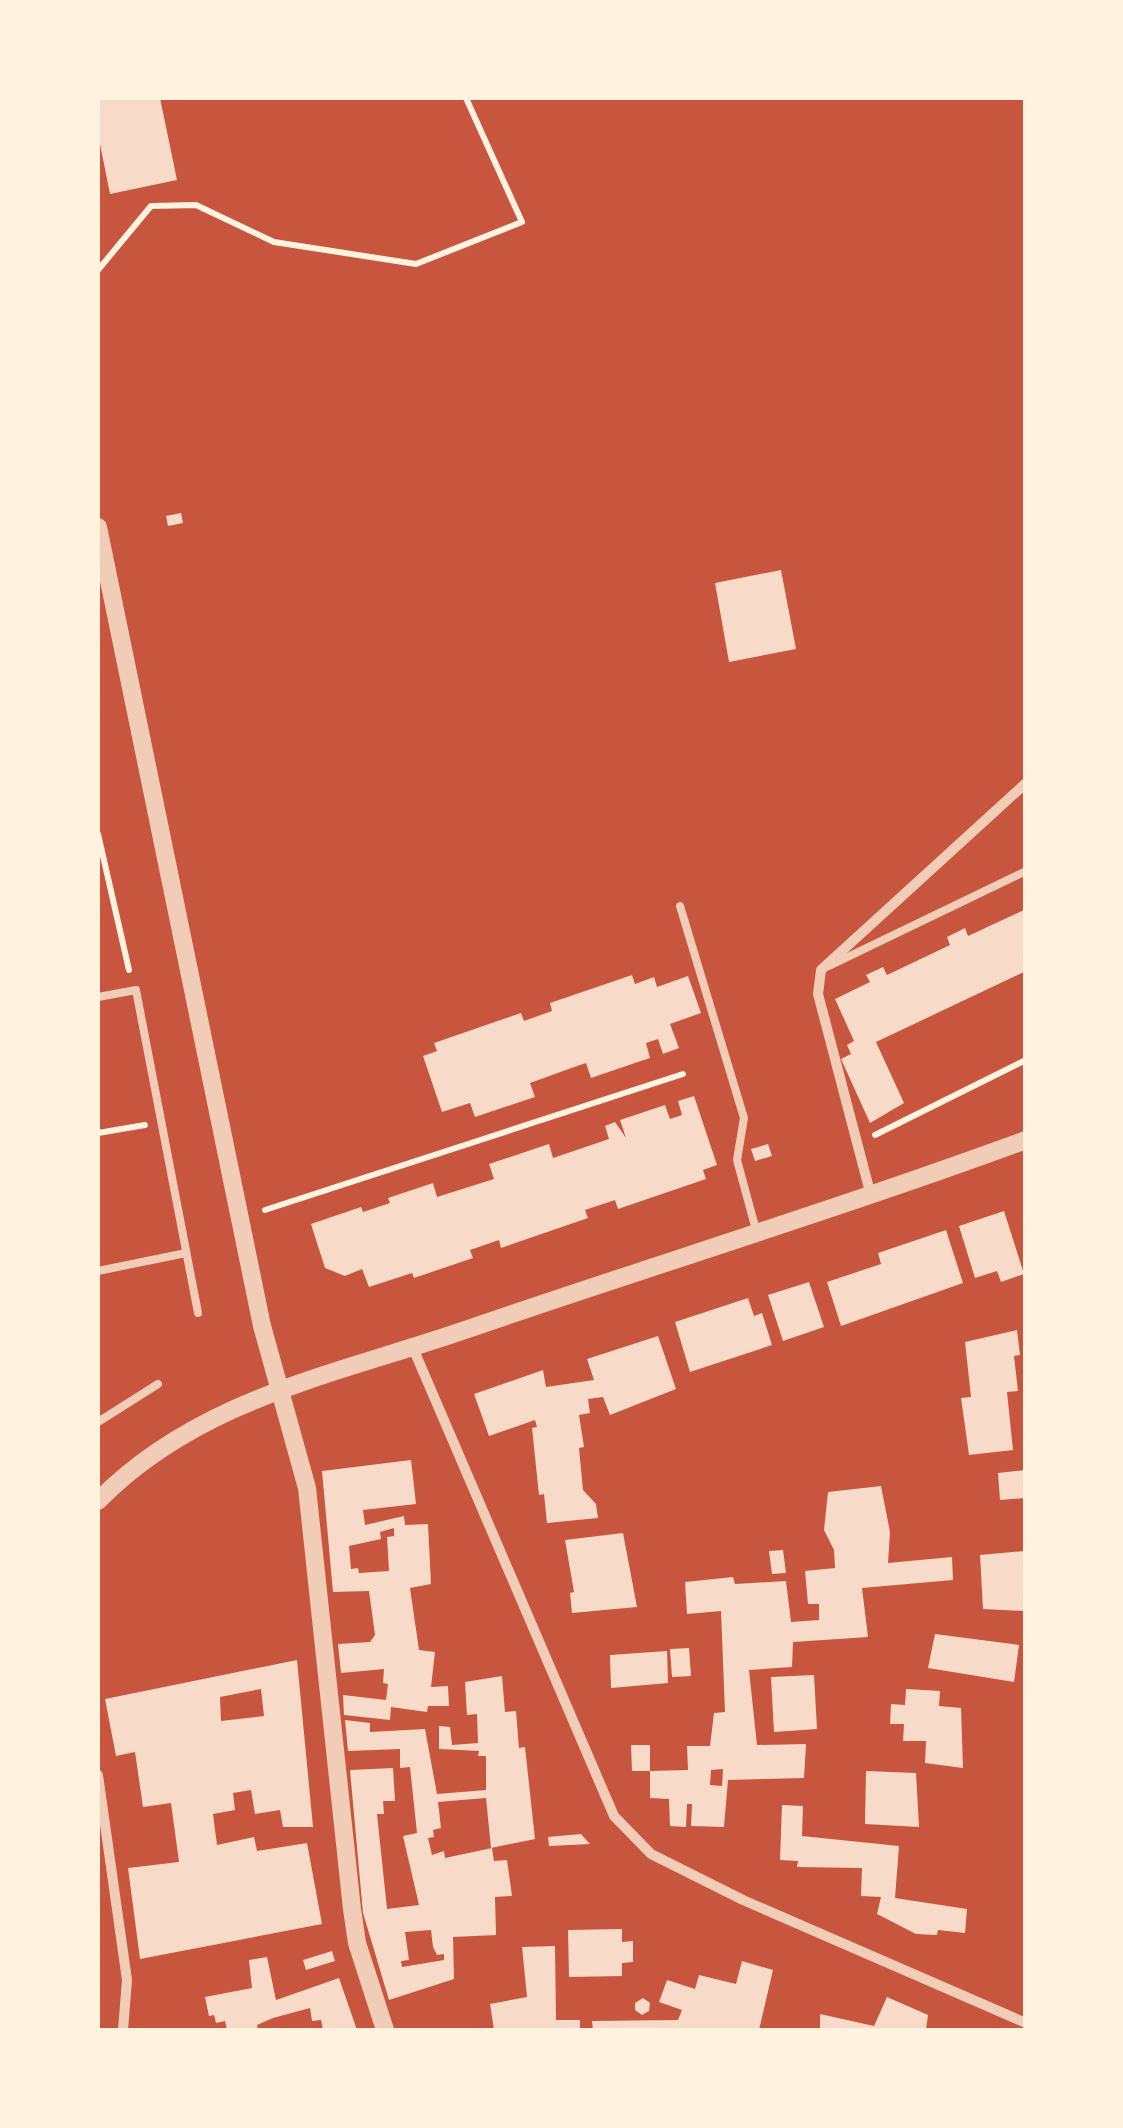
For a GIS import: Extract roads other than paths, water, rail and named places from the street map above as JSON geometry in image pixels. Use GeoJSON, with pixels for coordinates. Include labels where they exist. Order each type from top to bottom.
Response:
{"type":"FeatureCollection","features":[{"type":"Feature","properties":{"kind":"street"},"geometry":{"type":"LineString","coordinates":[[98,527],[240,1218],[278,1388],[307,1488],[357,1944],[385,2030]]}},
{"type":"Feature","properties":{"kind":"street"},"geometry":{"type":"LineString","coordinates":[[870,1192],[818,994],[821,970],[1026,783]]}},
{"type":"Feature","properties":{"kind":"street"},"geometry":{"type":"LineString","coordinates":[[98,1501],[125,1473],[167,1443],[278,1388],[413,1348],[1026,1140]]}},
{"type":"Feature","properties":{"kind":"street"},"geometry":{"type":"LineString","coordinates":[[413,1348],[614,1816],[651,1854],[744,1900],[1026,2023]]}},
{"type":"Feature","properties":{"kind":"street"},"geometry":{"type":"LineString","coordinates":[[98,1775],[126,1980],[123,2030]]}},
{"type":"Feature","properties":{"kind":"lane"},"geometry":{"type":"LineString","coordinates":[[821,970],[1026,871]]}},
{"type":"Feature","properties":{"kind":"lane"},"geometry":{"type":"LineString","coordinates":[[680,906],[744,1118],[736,1160],[756,1230]]}},
{"type":"Feature","properties":{"kind":"lane"},"geometry":{"type":"LineString","coordinates":[[98,997],[136,990],[198,1312]]}},
{"type":"Feature","properties":{"kind":"lane"},"geometry":{"type":"LineString","coordinates":[[98,1271],[186,1253]]}},
{"type":"Feature","properties":{"kind":"lane"},"geometry":{"type":"LineString","coordinates":[[98,1422],[158,1384]]}}]}
